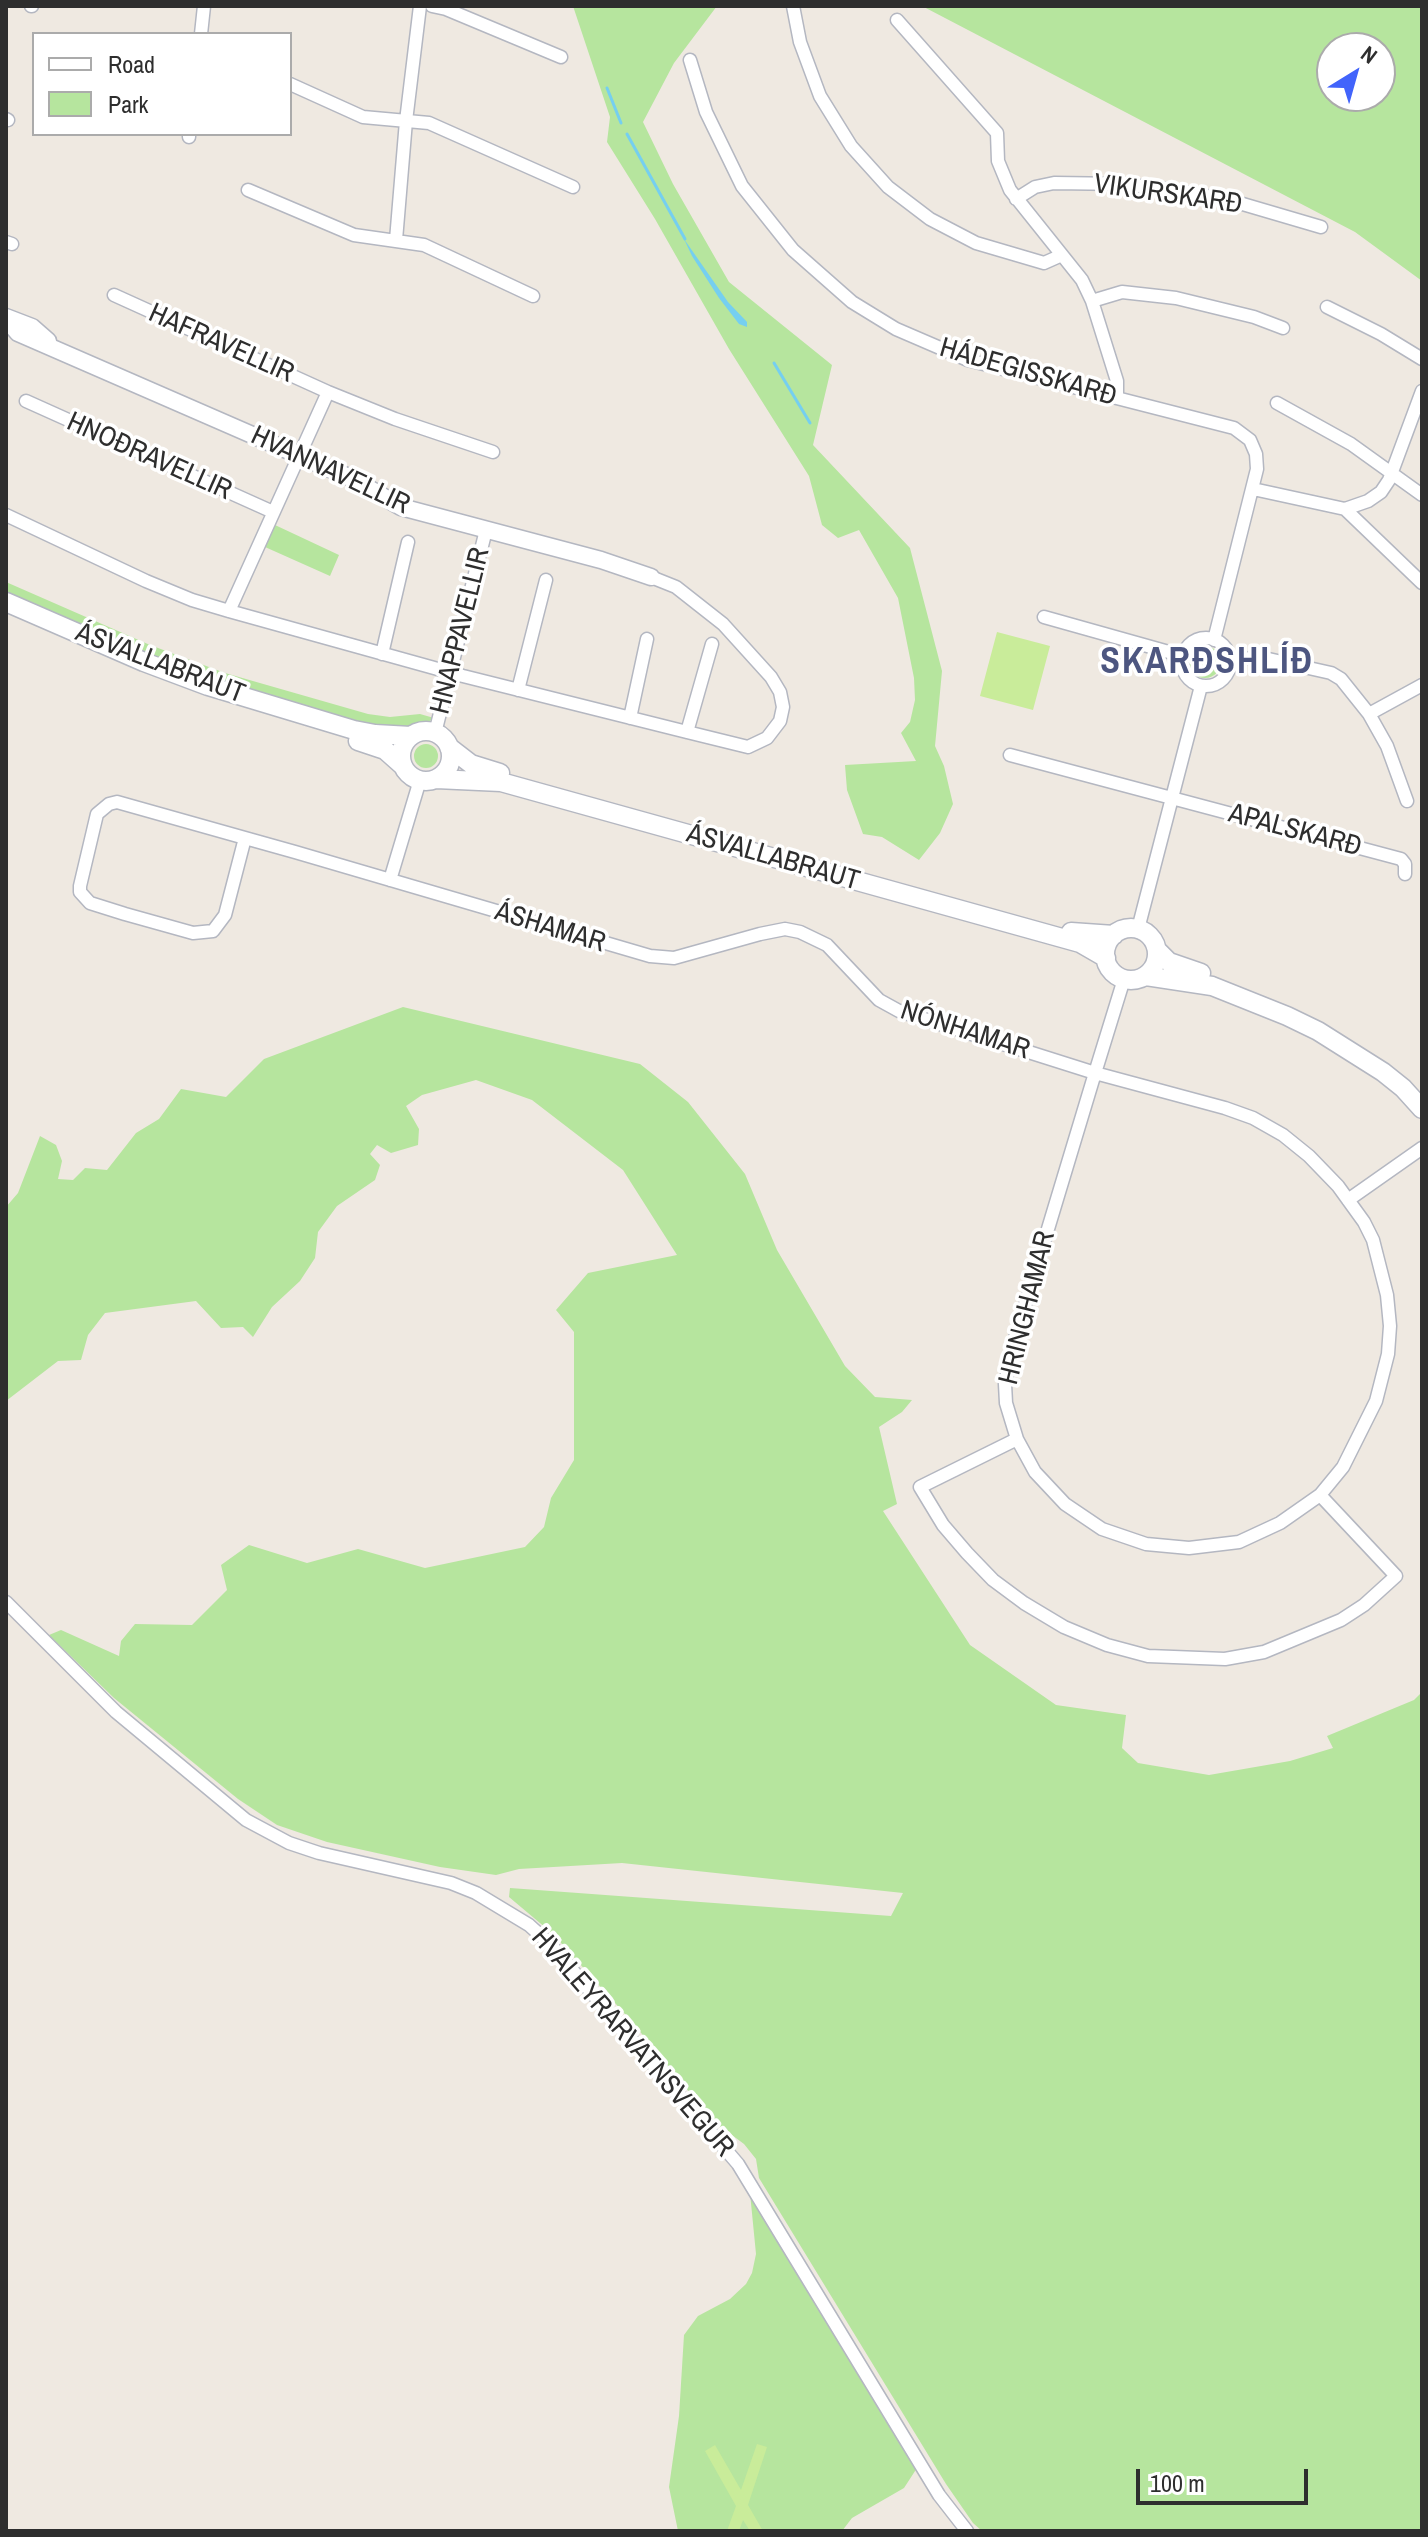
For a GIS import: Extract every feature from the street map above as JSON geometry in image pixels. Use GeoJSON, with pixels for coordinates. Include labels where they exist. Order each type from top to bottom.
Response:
{"type":"FeatureCollection","features":[{"type":"Feature","properties":{"kind":"main road","name":"ÁSVALLABRAUT"},"geometry":{"type":"LineString","coordinates":[[6,602],[144,662],[208,686],[354,730],[411,736]]}},
{"type":"Feature","properties":{"kind":"main road","name":"ÁSVALLABRAUT"},"geometry":{"type":"LineString","coordinates":[[6,613],[177,685],[263,715],[375,745],[403,766]]}},
{"type":"Feature","properties":{"kind":"main road"},"geometry":{"type":"LineString","coordinates":[[422,731],[435,733],[449,747],[450,763],[445,772],[428,780],[410,775],[403,766],[402,747],[411,736],[422,731]]}},
{"type":"Feature","properties":{"kind":"main road","name":"ÁSVALLABRAUT"},"geometry":{"type":"LineString","coordinates":[[449,747],[480,768],[1051,927],[1090,935],[1114,935]]}},
{"type":"Feature","properties":{"kind":"main road","name":"ÁSVALLABRAUT"},"geometry":{"type":"LineString","coordinates":[[428,780],[501,782],[1080,943],[1106,958]]}},
{"type":"Feature","properties":{"kind":"main road"},"geometry":{"type":"LineString","coordinates":[[1157,950],[1155,964],[1146,976],[1139,979],[1124,979],[1112,971],[1106,958],[1109,942],[1114,935],[1138,929],[1150,937],[1169,962],[1298,1009],[1360,1045],[1422,1088]]}},
{"type":"Feature","properties":{"kind":"main road"},"geometry":{"type":"LineString","coordinates":[[1146,976],[1212,986],[1308,1026],[1383,1072],[1422,1109]]}},
{"type":"Feature","properties":{"kind":"street"},"geometry":{"type":"LineString","coordinates":[[201,32],[204,6]]}},
{"type":"Feature","properties":{"kind":"street"},"geometry":{"type":"LineString","coordinates":[[396,240],[420,6]]}},
{"type":"Feature","properties":{"kind":"street"},"geometry":{"type":"LineString","coordinates":[[432,6],[561,57]]}},
{"type":"Feature","properties":{"kind":"street"},"geometry":{"type":"LineString","coordinates":[[793,6],[806,60],[825,105],[851,146],[888,187],[938,224],[993,250],[1044,263],[1062,255]]}},
{"type":"Feature","properties":{"kind":"street"},"geometry":{"type":"LineString","coordinates":[[897,20],[997,133],[1001,171],[1016,199],[1082,280],[1092,301],[1117,381],[1117,398]]}},
{"type":"Feature","properties":{"kind":"street","name":"HÁDEGISSKARÐ"},"geometry":{"type":"LineString","coordinates":[[690,60],[706,112],[742,186],[784,240],[831,286],[885,323],[943,351],[993,367],[1240,431],[1250,440],[1256,454],[1257,469],[1214,640]]}},
{"type":"Feature","properties":{"kind":"street"},"geometry":{"type":"LineString","coordinates":[[292,85],[363,117],[429,123],[573,187]]}},
{"type":"Feature","properties":{"kind":"street","name":"VIKURSKARÐ"},"geometry":{"type":"LineString","coordinates":[[1016,199],[1035,187],[1054,183],[1136,185],[1229,200],[1321,227]]}},
{"type":"Feature","properties":{"kind":"street"},"geometry":{"type":"LineString","coordinates":[[248,190],[354,235],[424,245],[533,296]]}},
{"type":"Feature","properties":{"kind":"street"},"geometry":{"type":"LineString","coordinates":[[1092,301],[1122,292],[1176,298],[1254,317],[1283,328]]}},
{"type":"Feature","properties":{"kind":"street","name":"HAFRAVELLIR"},"geometry":{"type":"LineString","coordinates":[[114,295],[328,392],[395,419],[493,452]]}},
{"type":"Feature","properties":{"kind":"street"},"geometry":{"type":"LineString","coordinates":[[1327,307],[1422,359]]}},
{"type":"Feature","properties":{"kind":"street","name":"HVANNAVELLIR"},"geometry":{"type":"LineString","coordinates":[[6,318],[18,333],[351,478],[401,507],[601,560],[657,580]]}},
{"type":"Feature","properties":{"kind":"street"},"geometry":{"type":"LineString","coordinates":[[1253,489],[1345,509],[1375,497],[1393,472],[1422,391]]}},
{"type":"Feature","properties":{"kind":"street","name":"HAFRAVELLIR"},"geometry":{"type":"LineString","coordinates":[[298,455],[328,392]]}},
{"type":"Feature","properties":{"kind":"street","name":"HNOÐRAVELLIR"},"geometry":{"type":"LineString","coordinates":[[26,401],[273,512]]}},
{"type":"Feature","properties":{"kind":"street"},"geometry":{"type":"LineString","coordinates":[[1277,403],[1351,444],[1422,495]]}},
{"type":"Feature","properties":{"kind":"street"},"geometry":{"type":"LineString","coordinates":[[229,611],[298,455]]}},
{"type":"Feature","properties":{"kind":"street"},"geometry":{"type":"LineString","coordinates":[[1345,509],[1422,583]]}},
{"type":"Feature","properties":{"kind":"street"},"geometry":{"type":"LineString","coordinates":[[6,515],[146,581],[229,611],[518,690],[748,747],[767,738],[777,728],[782,714],[782,699],[771,677],[723,624],[687,594],[657,580]]}},
{"type":"Feature","properties":{"kind":"street","name":"HNAPPAVELLIR"},"geometry":{"type":"LineString","coordinates":[[435,733],[486,530]]}},
{"type":"Feature","properties":{"kind":"street"},"geometry":{"type":"LineString","coordinates":[[382,654],[408,542]]}},
{"type":"Feature","properties":{"kind":"street"},"geometry":{"type":"LineString","coordinates":[[518,690],[546,580]]}},
{"type":"Feature","properties":{"kind":"street"},"geometry":{"type":"LineString","coordinates":[[1044,617],[1183,656]]}},
{"type":"Feature","properties":{"kind":"street"},"geometry":{"type":"LineString","coordinates":[[630,718],[647,639]]}},
{"type":"Feature","properties":{"kind":"street"},"geometry":{"type":"LineString","coordinates":[[1214,640],[1224,648],[1229,659],[1228,670],[1222,680],[1201,686],[1188,678],[1182,664],[1183,656],[1195,641],[1214,640]]}},
{"type":"Feature","properties":{"kind":"street"},"geometry":{"type":"LineString","coordinates":[[687,732],[712,644]]}},
{"type":"Feature","properties":{"kind":"street"},"geometry":{"type":"LineString","coordinates":[[1229,659],[1264,658],[1331,673],[1346,684],[1369,714],[1387,746],[1407,801]]}},
{"type":"Feature","properties":{"kind":"street"},"geometry":{"type":"LineString","coordinates":[[1369,714],[1422,685]]}},
{"type":"Feature","properties":{"kind":"street"},"geometry":{"type":"LineString","coordinates":[[1138,929],[1201,686]]}},
{"type":"Feature","properties":{"kind":"street"},"geometry":{"type":"LineString","coordinates":[[1010,755],[1173,799]]}},
{"type":"Feature","properties":{"kind":"street"},"geometry":{"type":"LineString","coordinates":[[390,880],[428,780]]}},
{"type":"Feature","properties":{"kind":"street","name":"APALSKARÐ"},"geometry":{"type":"LineString","coordinates":[[1173,799],[1401,859],[1405,864],[1405,874]]}},
{"type":"Feature","properties":{"kind":"street","name":"ÁSHAMAR"},"geometry":{"type":"LineString","coordinates":[[245,838],[225,915],[213,931],[193,933],[125,914],[90,903],[80,892],[97,814],[109,804],[117,802],[245,838],[650,956],[674,958],[785,929],[815,937],[848,967]]}},
{"type":"Feature","properties":{"kind":"street","name":"NÓNHAMAR"},"geometry":{"type":"LineString","coordinates":[[848,967],[879,1000],[899,1011],[1095,1073]]}},
{"type":"Feature","properties":{"kind":"street","name":"HRINGHAMAR"},"geometry":{"type":"LineString","coordinates":[[1095,1073],[1253,1118],[1297,1146],[1348,1200],[1364,1222],[1381,1266],[1390,1326],[1388,1354],[1379,1392],[1362,1432],[1343,1467],[1320,1495],[1280,1523],[1239,1542],[1189,1548],[1146,1544],[1102,1529],[1065,1504],[1035,1472],[1017,1439],[1006,1394],[1013,1345],[1095,1073],[1124,979]]}},
{"type":"Feature","properties":{"kind":"street"},"geometry":{"type":"LineString","coordinates":[[1348,1200],[1422,1148]]}},
{"type":"Feature","properties":{"kind":"street"},"geometry":{"type":"LineString","coordinates":[[1017,1439],[920,1487],[943,1525],[967,1553],[993,1580],[1024,1603],[1064,1627],[1107,1645],[1148,1656],[1225,1659],[1264,1652],[1341,1620],[1364,1605],[1396,1576],[1320,1495]]}},
{"type":"Feature","properties":{"kind":"street","name":"HVALEYRARVATNSVEGUR"},"geometry":{"type":"LineString","coordinates":[[6,1602],[116,1712],[246,1820],[289,1843],[319,1853],[451,1883],[476,1893],[529,1925],[550,1944],[738,2164],[939,2495],[967,2531]]}},
{"type":"Feature","properties":{"kind":"green space"},"geometry":{"type":"Polygon","coordinates":[[[573,6],[717,6],[674,63],[643,122],[673,184],[729,282],[832,365],[813,445],[910,548],[942,671],[935,746],[944,766],[953,804],[940,833],[919,860],[882,837],[863,834],[847,790],[845,765],[916,761],[901,733],[910,722],[915,700],[914,678],[898,598],[859,530],[838,538],[822,525],[809,476],[729,349],[607,142],[610,117],[573,6]]]}},
{"type":"Feature","properties":{"kind":"green space"},"geometry":{"type":"Polygon","coordinates":[[[922,6],[1422,6],[1422,281],[1355,232],[922,6]]]}},
{"type":"Feature","properties":{"kind":"green space"},"geometry":{"type":"Polygon","coordinates":[[[275,525],[339,555],[330,576],[265,547],[275,525]]]}},
{"type":"Feature","properties":{"kind":"green space"},"geometry":{"type":"Polygon","coordinates":[[[6,582],[150,645],[225,673],[368,714],[390,717],[420,714],[434,718],[424,725],[383,732],[198,679],[6,596],[6,582]]]}},
{"type":"Feature","properties":{"kind":"green space"},"geometry":{"type":"Polygon","coordinates":[[[997,632],[1050,646],[1033,710],[980,696],[997,632]]]}},
{"type":"Feature","properties":{"kind":"green space"},"geometry":{"type":"Polygon","coordinates":[[[1205,646],[1216,651],[1221,662],[1216,673],[1205,678],[1194,673],[1189,662],[1194,651],[1205,646]]]}},
{"type":"Feature","properties":{"kind":"green space"},"geometry":{"type":"Polygon","coordinates":[[[426,744],[434,748],[438,756],[434,764],[426,768],[418,764],[414,756],[418,748],[426,744]]]}},
{"type":"Feature","properties":{"kind":"green space"},"geometry":{"type":"Polygon","coordinates":[[[403,1007],[640,1064],[688,1102],[745,1174],[777,1250],[845,1366],[875,1397],[912,1400],[902,1412],[879,1427],[897,1504],[883,1511],[970,1645],[1056,1705],[1126,1715],[1122,1748],[1138,1763],[1209,1775],[1290,1761],[1333,1748],[1327,1736],[1414,1700],[1422,1692],[1422,2531],[982,2531],[946,2484],[759,2178],[756,2159],[744,2144],[713,2121],[633,2023],[553,1934],[509,1897],[510,1888],[891,1916],[903,1893],[622,1863],[519,1869],[496,1875],[440,1867],[327,1842],[277,1825],[238,1799],[114,1698],[49,1635],[61,1630],[119,1656],[121,1641],[135,1624],[192,1625],[227,1590],[221,1565],[249,1545],[307,1563],[358,1549],[425,1568],[525,1547],[544,1527],[551,1498],[574,1460],[574,1332],[556,1310],[588,1273],[677,1255],[623,1170],[532,1100],[476,1080],[422,1095],[406,1106],[419,1129],[418,1145],[391,1153],[377,1145],[370,1154],[380,1165],[375,1180],[337,1206],[318,1232],[315,1258],[300,1281],[272,1307],[253,1337],[243,1327],[221,1328],[196,1301],[105,1313],[88,1335],[81,1360],[58,1361],[6,1401],[6,1207],[18,1193],[40,1136],[56,1145],[62,1161],[58,1179],[73,1180],[85,1168],[107,1170],[136,1133],[159,1119],[181,1089],[226,1097],[264,1059],[403,1007]]]}},
{"type":"Feature","properties":{"kind":"green space"},"geometry":{"type":"Polygon","coordinates":[[[750,2193],[917,2468],[904,2488],[852,2518],[842,2531],[678,2531],[669,2487],[679,2416],[684,2335],[698,2316],[730,2299],[746,2284],[752,2273],[756,2254],[750,2193]]]}},
{"type":"Feature","properties":{"kind":"green space"},"geometry":{"type":"Polygon","coordinates":[[[757,2444],[767,2447],[748,2505],[763,2531],[750,2531],[743,2520],[739,2531],[727,2531],[736,2506],[705,2451],[715,2445],[741,2490],[757,2444]]]}},
{"type":"Feature","properties":{"kind":"water"},"geometry":{"type":"Polygon","coordinates":[[[684,239],[728,302],[747,322],[747,327],[739,324],[719,298],[684,239]]]}},
{"type":"Feature","properties":{"kind":"waterway"},"geometry":{"type":"LineString","coordinates":[[607,88],[621,123]]}},
{"type":"Feature","properties":{"kind":"waterway"},"geometry":{"type":"LineString","coordinates":[[627,134],[685,239]]}},
{"type":"Feature","properties":{"kind":"waterway"},"geometry":{"type":"LineString","coordinates":[[774,363],[810,423]]}},
{"type":"Feature","properties":{"kind":"district","name":"SKARÐSHLÍÐ"},"geometry":{"type":"Point","coordinates":[1207,663]}}]}
